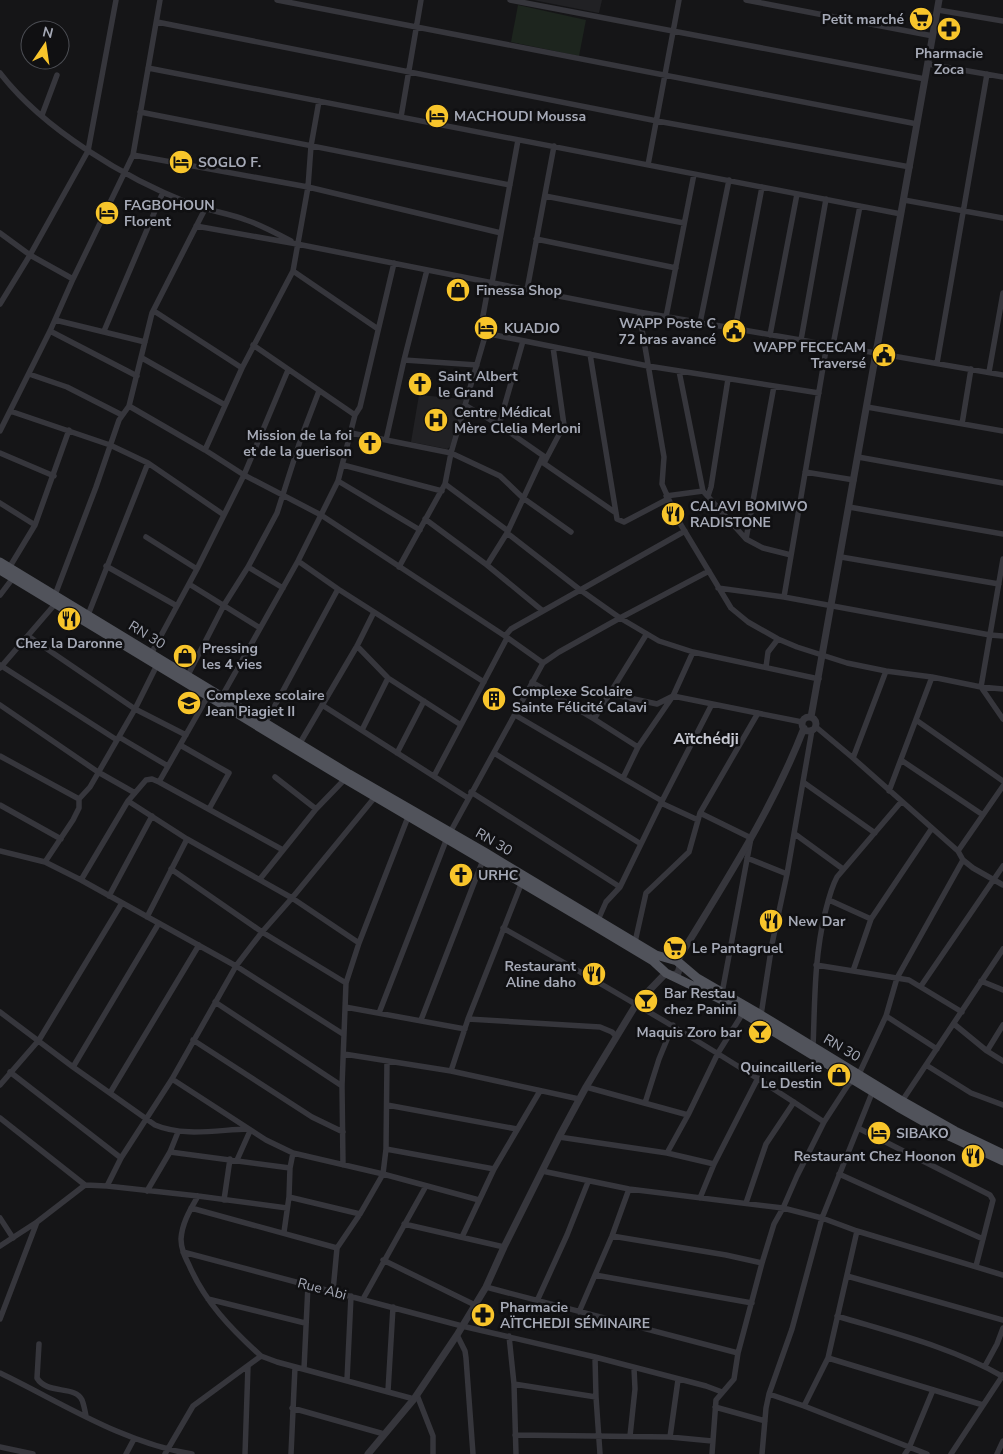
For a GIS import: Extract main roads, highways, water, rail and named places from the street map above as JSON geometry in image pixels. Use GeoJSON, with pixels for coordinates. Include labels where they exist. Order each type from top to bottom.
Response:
{"type":"FeatureCollection","features":[{"type":"Feature","properties":{"kind":"main road","name":"RN 30"},"geometry":{"type":"LineString","coordinates":[[0,562],[13,578],[88,615],[266,722],[448,835],[656,954],[678,961],[697,978],[813,1047],[856,1077],[872,1093],[1003,1161]]}},
{"type":"Feature","properties":{"kind":"main road","name":"RN 30"},"geometry":{"type":"LineString","coordinates":[[5,569],[56,599],[157,666],[345,780],[408,816],[448,835],[483,860],[653,961],[666,973],[720,999],[856,1077],[955,1131],[1003,1154]]}},
{"type":"Feature","properties":{"kind":"place","name":"Petit marché"},"geometry":{"type":"Point","coordinates":[921,19]}},
{"type":"Feature","properties":{"kind":"place","name":"Pharmacie Zoca"},"geometry":{"type":"Point","coordinates":[949,29]}},
{"type":"Feature","properties":{"kind":"place","name":"MACHOUDI Moussa"},"geometry":{"type":"Point","coordinates":[437,116]}},
{"type":"Feature","properties":{"kind":"place","name":"SOGLO F."},"geometry":{"type":"Point","coordinates":[181,162]}},
{"type":"Feature","properties":{"kind":"place","name":"FAGBOHOUN Florent"},"geometry":{"type":"Point","coordinates":[107,213]}},
{"type":"Feature","properties":{"kind":"place","name":"Finessa Shop"},"geometry":{"type":"Point","coordinates":[458,290]}},
{"type":"Feature","properties":{"kind":"place","name":"KUADJO"},"geometry":{"type":"Point","coordinates":[486,328]}},
{"type":"Feature","properties":{"kind":"place","name":"WAPP Poste C 72 bras avancé"},"geometry":{"type":"Point","coordinates":[734,331]}},
{"type":"Feature","properties":{"kind":"place","name":"WAPP FECECAM Traversé"},"geometry":{"type":"Point","coordinates":[884,355]}},
{"type":"Feature","properties":{"kind":"place","name":"Saint Albert le Grand"},"geometry":{"type":"Point","coordinates":[420,384]}},
{"type":"Feature","properties":{"kind":"place","name":"Centre Médical Mère Clelia Merloni"},"geometry":{"type":"Point","coordinates":[436,420]}},
{"type":"Feature","properties":{"kind":"place","name":"Mission de la foi et de la guerison"},"geometry":{"type":"Point","coordinates":[370,443]}},
{"type":"Feature","properties":{"kind":"place","name":"CALAVI BOMIWO RADISTONE"},"geometry":{"type":"Point","coordinates":[673,514]}},
{"type":"Feature","properties":{"kind":"place","name":"Chez la Daronne"},"geometry":{"type":"Point","coordinates":[69,619]}},
{"type":"Feature","properties":{"kind":"place","name":"Pressing les 4 vies"},"geometry":{"type":"Point","coordinates":[185,656]}},
{"type":"Feature","properties":{"kind":"place","name":"Complexe Scolaire Sainte Félicité Calavi"},"geometry":{"type":"Point","coordinates":[494,699]}},
{"type":"Feature","properties":{"kind":"place","name":"Complexe scolaire Jean Piagiet II"},"geometry":{"type":"Point","coordinates":[189,703]}},
{"type":"Feature","properties":{"kind":"place","name":"URHC"},"geometry":{"type":"Point","coordinates":[461,875]}},
{"type":"Feature","properties":{"kind":"place","name":"New Dar"},"geometry":{"type":"Point","coordinates":[771,921]}},
{"type":"Feature","properties":{"kind":"place","name":"Le Pantagruel"},"geometry":{"type":"Point","coordinates":[675,948]}},
{"type":"Feature","properties":{"kind":"place","name":"Restaurant Aline daho"},"geometry":{"type":"Point","coordinates":[594,974]}},
{"type":"Feature","properties":{"kind":"place","name":"Bar Restau chez Panini"},"geometry":{"type":"Point","coordinates":[646,1001]}},
{"type":"Feature","properties":{"kind":"place","name":"Maquis Zoro bar"},"geometry":{"type":"Point","coordinates":[760,1032]}},
{"type":"Feature","properties":{"kind":"place","name":"Quincaillerie Le Destin"},"geometry":{"type":"Point","coordinates":[839,1075]}},
{"type":"Feature","properties":{"kind":"place","name":"SIBAKO"},"geometry":{"type":"Point","coordinates":[879,1133]}},
{"type":"Feature","properties":{"kind":"place","name":"Restaurant Chez Hoonon"},"geometry":{"type":"Point","coordinates":[973,1156]}},
{"type":"Feature","properties":{"kind":"place","name":"Pharmacie AÏTCHEDJI SÉMINAIRE"},"geometry":{"type":"Point","coordinates":[483,1315]}},
{"type":"Feature","properties":{"kind":"district","name":"Aïtchédji"},"geometry":{"type":"Point","coordinates":[706,739]}}]}
